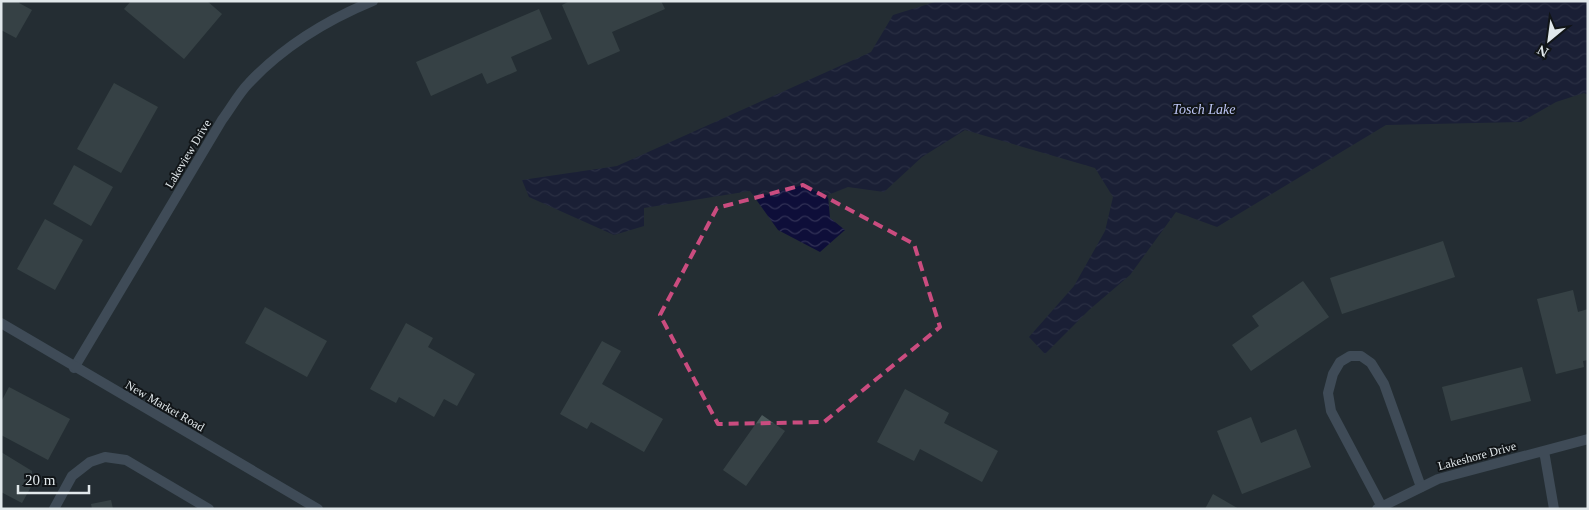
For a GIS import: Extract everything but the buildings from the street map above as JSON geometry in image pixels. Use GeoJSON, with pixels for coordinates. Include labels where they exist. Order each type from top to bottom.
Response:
{"type":"FeatureCollection","features":[{"type":"Feature","properties":{"kind":"street","name":"Lakeview Drive"},"geometry":{"type":"LineString","coordinates":[[74,368],[222,120],[248,83],[295,42],[372,1]]}},
{"type":"Feature","properties":{"kind":"street","name":"New Market Road"},"geometry":{"type":"LineString","coordinates":[[1,323],[74,368],[318,509]]}},
{"type":"Feature","properties":{"kind":"street"},"geometry":{"type":"LineString","coordinates":[[1380,508],[1331,411],[1328,393],[1333,374],[1340,362],[1350,356],[1361,356],[1371,363],[1384,384],[1421,487]]}},
{"type":"Feature","properties":{"kind":"street","name":"Lakeshore Drive"},"geometry":{"type":"LineString","coordinates":[[1380,508],[1438,479],[1588,439]]}},
{"type":"Feature","properties":{"kind":"street"},"geometry":{"type":"LineString","coordinates":[[1544,451],[1554,509]]}},
{"type":"Feature","properties":{"kind":"street"},"geometry":{"type":"LineString","coordinates":[[54,509],[72,476],[90,462],[105,458],[126,460],[209,509]]}},
{"type":"Feature","properties":{"kind":"highlighted area"},"geometry":{"type":"Polygon","coordinates":[[[803,185],[914,244],[940,327],[824,422],[718,424],[660,315],[717,208],[803,185]]]}},
{"type":"Feature","properties":{"kind":"water","name":"Tosch Lake"},"geometry":{"type":"Polygon","coordinates":[[[938,1],[1588,1],[1588,95],[1584,93],[1556,102],[1521,122],[1386,125],[1217,227],[1176,212],[1130,275],[1089,310],[1045,354],[1029,337],[1074,286],[1105,231],[1113,197],[1095,168],[965,130],[922,157],[884,192],[848,187],[828,195],[830,218],[845,230],[820,252],[778,230],[750,191],[644,208],[644,226],[614,235],[529,197],[522,180],[617,166],[871,52],[893,15],[938,1]]]}}]}
